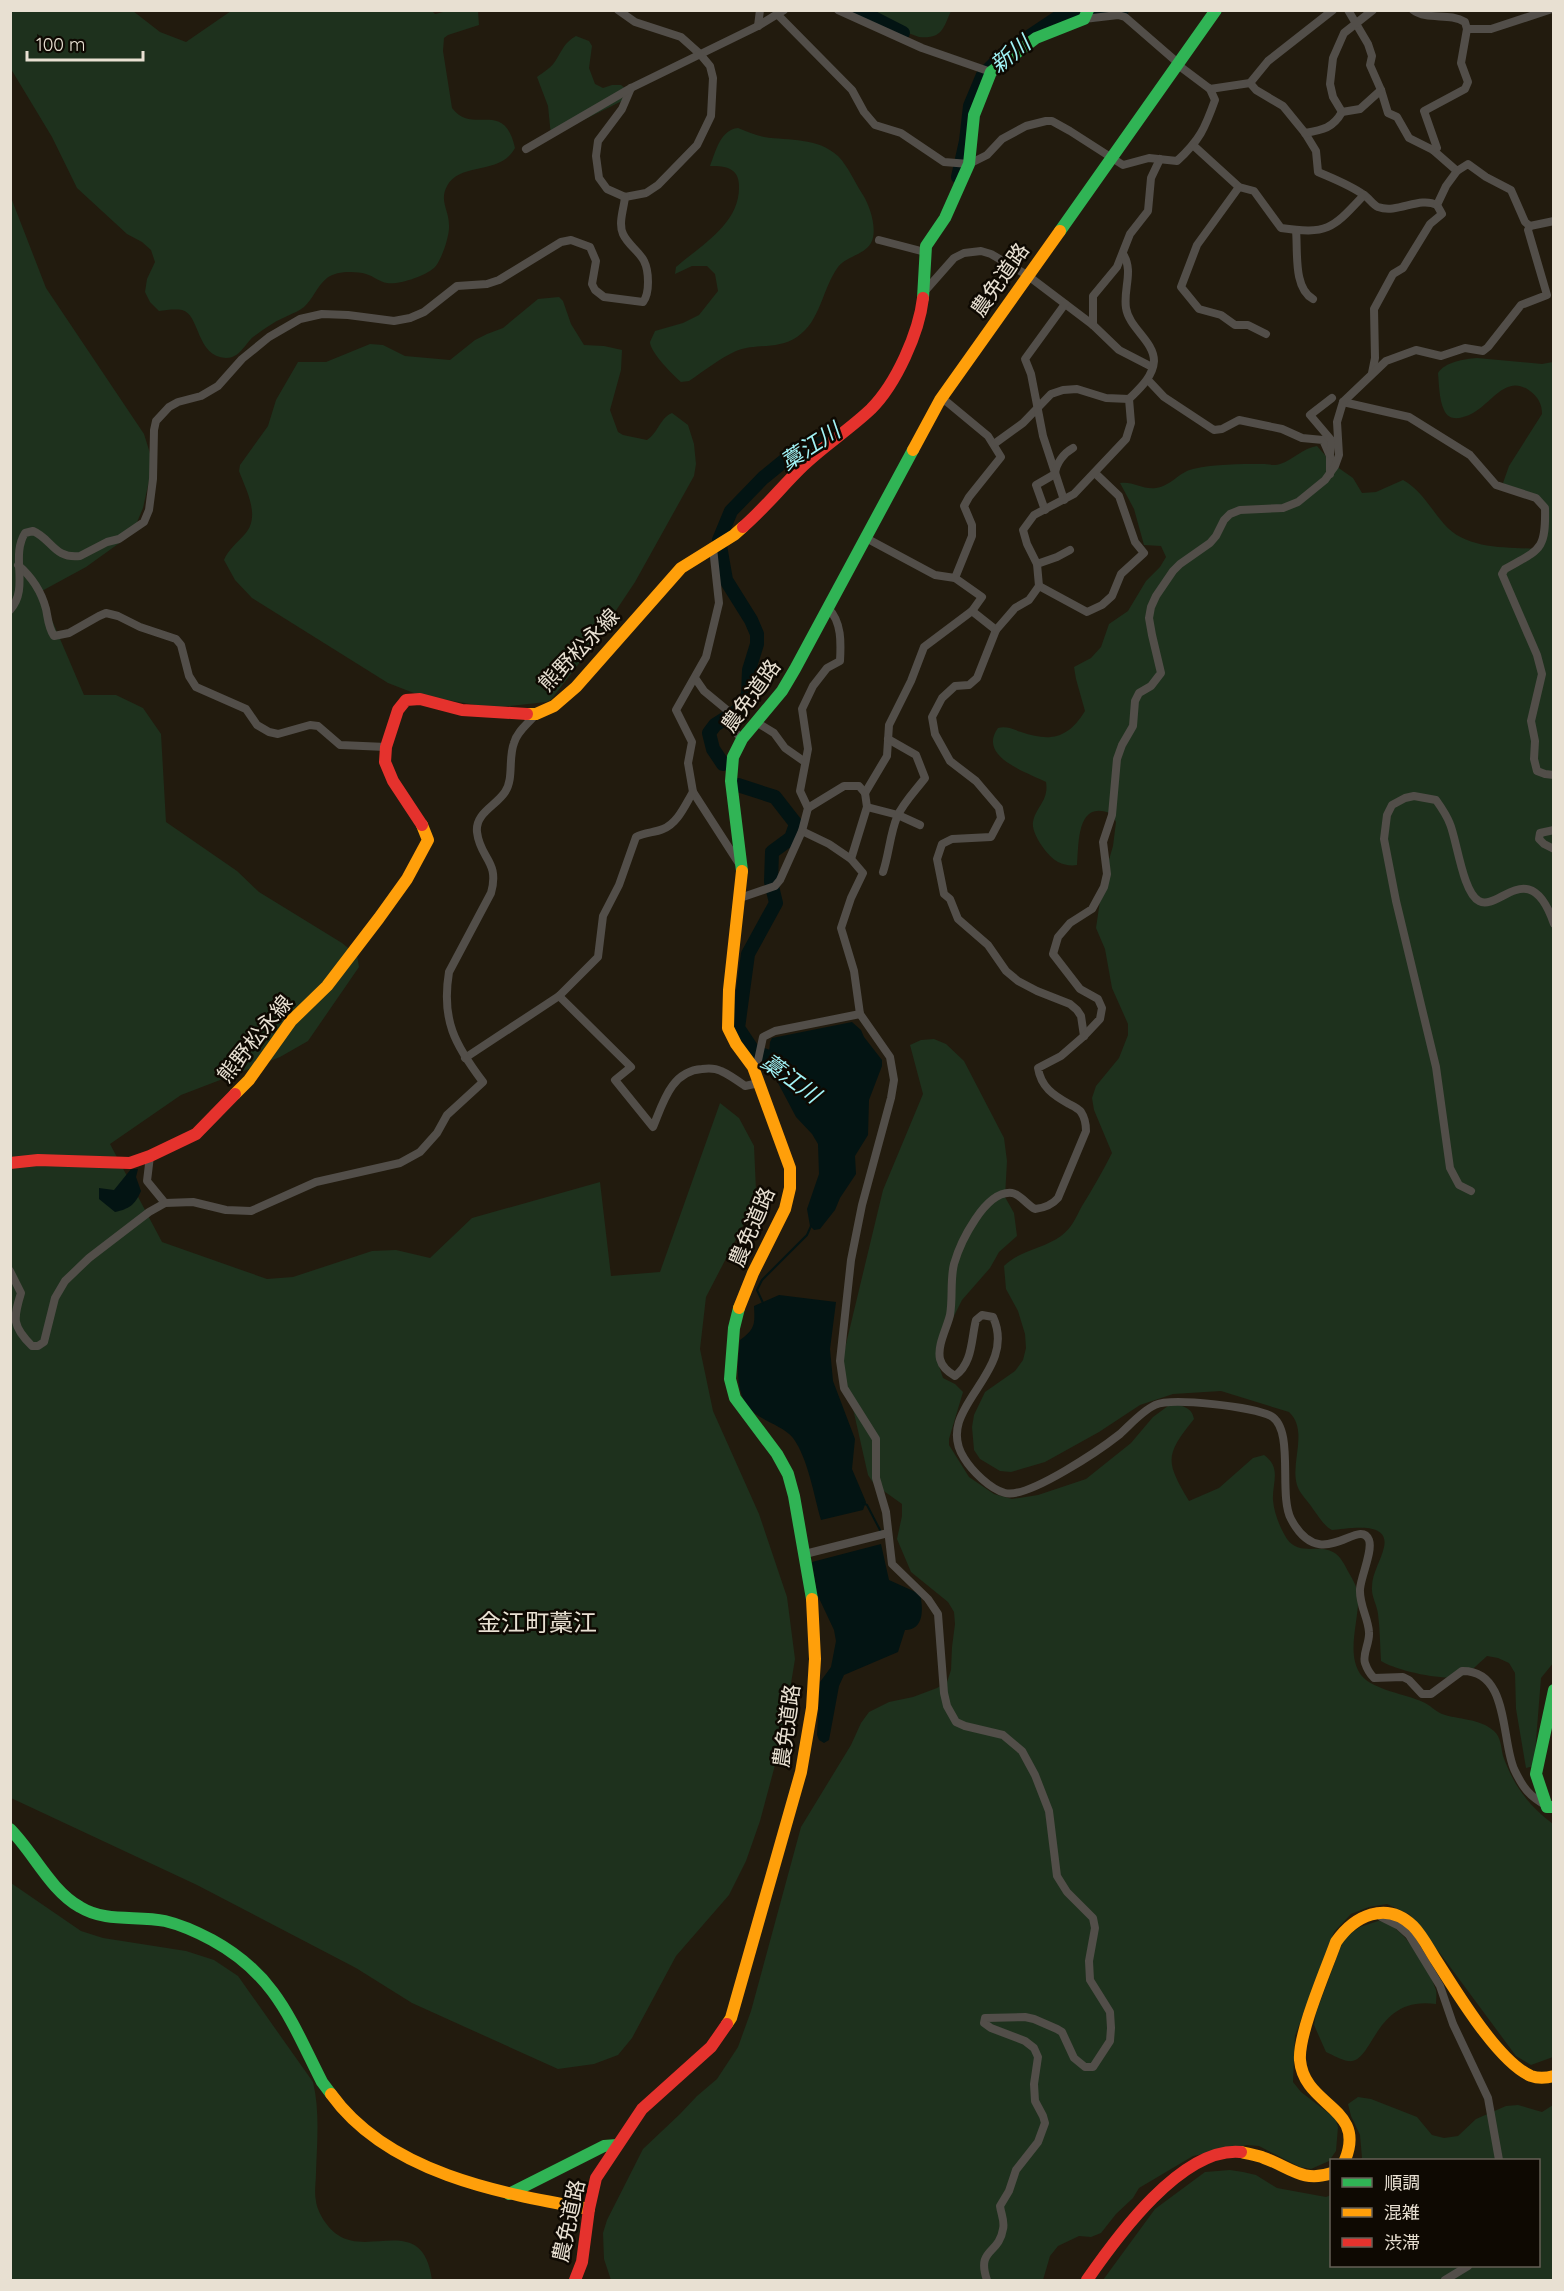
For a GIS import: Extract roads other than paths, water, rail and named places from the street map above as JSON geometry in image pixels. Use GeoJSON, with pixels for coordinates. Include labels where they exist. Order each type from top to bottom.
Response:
{"type":"FeatureCollection","features":[{"type":"Feature","properties":{"kind":"street"},"geometry":{"type":"LineString","coordinates":[[618,10],[635,22],[681,37],[710,66],[713,78],[711,116],[697,146],[658,185],[646,193],[626,197],[607,189],[599,178],[596,156],[598,141],[622,110],[631,88]]}},
{"type":"Feature","properties":{"kind":"street"},"geometry":{"type":"LineString","coordinates":[[758,26],[760,10]]}},
{"type":"Feature","properties":{"kind":"street"},"geometry":{"type":"LineString","coordinates":[[838,10],[922,48],[991,72]]}},
{"type":"Feature","properties":{"kind":"street","name":"農免道路"},"geometry":{"type":"LineString","coordinates":[[575,2280],[582,2262],[589,2209],[596,2178],[642,2109],[711,2047],[731,2018],[801,1772],[808,1729],[815,1659],[812,1598],[795,1497],[788,1474],[777,1454],[743,1411],[735,1398],[730,1379],[734,1328],[740,1305],[753,1272],[780,1220],[790,1188],[790,1168],[759,1083],[757,1059],[736,1044],[728,1028],[729,990],[741,898],[742,868],[731,781],[733,757],[742,739],[782,691],[940,400],[1216,10]]}},
{"type":"Feature","properties":{"kind":"street"},"geometry":{"type":"LineString","coordinates":[[1210,89],[1250,83],[1268,61],[1334,10]]}},
{"type":"Feature","properties":{"kind":"street"},"geometry":{"type":"LineString","coordinates":[[1348,10],[1368,44],[1372,56],[1370,65],[1382,90],[1388,113],[1397,117],[1409,138],[1433,150],[1457,171]]}},
{"type":"Feature","properties":{"kind":"street"},"geometry":{"type":"LineString","coordinates":[[1342,112],[1333,97],[1329,84],[1333,58],[1344,33],[1373,10]]}},
{"type":"Feature","properties":{"kind":"street"},"geometry":{"type":"LineString","coordinates":[[1413,10],[1433,18],[1456,16],[1465,22],[1467,29],[1461,63],[1468,82],[1465,89],[1424,111],[1437,148],[1433,150]]}},
{"type":"Feature","properties":{"kind":"street"},"geometry":{"type":"LineString","coordinates":[[1467,29],[1491,29],[1549,10]]}},
{"type":"Feature","properties":{"kind":"street"},"geometry":{"type":"LineString","coordinates":[[525,149],[631,88],[758,26],[780,12],[852,90],[864,112],[875,125],[901,133],[944,162],[964,164],[987,155],[1002,140],[1026,126],[1046,121],[1052,121],[1070,131],[1123,165],[1149,158],[1177,161],[1194,146],[1205,127],[1215,100],[1210,89],[1125,17],[1086,15]]}},
{"type":"Feature","properties":{"kind":"street","name":"熊野松永線"},"geometry":{"type":"LineString","coordinates":[[10,1163],[38,1160],[130,1163],[196,1134],[249,1080],[291,1021],[327,986],[379,918],[407,879],[424,850],[428,840],[425,830],[393,781],[385,762],[386,747],[398,710],[406,700],[420,699],[462,710],[536,714],[554,706],[576,687],[681,568],[718,545],[766,507],[804,465],[872,408],[887,389],[910,345],[919,321],[924,292],[921,251],[945,218],[964,164],[978,99],[991,72],[1036,38],[1086,15]]}},
{"type":"Feature","properties":{"kind":"street"},"geometry":{"type":"LineString","coordinates":[[1250,83],[1256,90],[1283,106],[1305,133],[1316,151],[1318,172],[1364,195],[1378,207],[1398,208],[1430,201],[1437,205],[1442,214],[1430,224],[1403,268],[1393,274],[1374,309],[1375,358],[1372,374]]}},
{"type":"Feature","properties":{"kind":"street"},"geometry":{"type":"LineString","coordinates":[[1342,112],[1360,109],[1382,90]]}},
{"type":"Feature","properties":{"kind":"street"},"geometry":{"type":"LineString","coordinates":[[1305,133],[1326,129],[1336,123],[1342,112]]}},
{"type":"Feature","properties":{"kind":"street"},"geometry":{"type":"LineString","coordinates":[[1194,146],[1239,187],[1254,191],[1281,228],[1326,229],[1339,222],[1364,195]]}},
{"type":"Feature","properties":{"kind":"street"},"geometry":{"type":"LineString","coordinates":[[1093,326],[1093,296],[1117,267],[1130,234],[1148,211],[1151,178],[1160,159]]}},
{"type":"Feature","properties":{"kind":"street"},"geometry":{"type":"LineString","coordinates":[[1437,205],[1446,186],[1457,171],[1468,164],[1486,177],[1511,190],[1525,222],[1530,226]]}},
{"type":"Feature","properties":{"kind":"street"},"geometry":{"type":"LineString","coordinates":[[1239,187],[1197,245],[1181,287],[1199,309],[1221,315],[1235,325],[1248,325],[1266,333]]}},
{"type":"Feature","properties":{"kind":"street"},"geometry":{"type":"LineString","coordinates":[[10,610],[17,602],[21,587],[18,565],[19,543],[25,533],[33,531],[39,534],[62,555],[71,557],[80,556],[136,530],[144,522],[149,510],[155,464],[156,421],[169,407],[178,402],[201,396],[218,386],[248,354],[269,337],[300,319],[322,314],[394,321],[410,318],[424,312],[457,286],[487,284],[499,280],[561,242],[572,240],[590,247],[596,261],[592,284],[595,290],[604,297],[643,302],[646,299],[648,284],[644,260],[626,240],[621,225],[626,197]]}},
{"type":"Feature","properties":{"kind":"street"},"geometry":{"type":"LineString","coordinates":[[1530,226],[1554,221]]}},
{"type":"Feature","properties":{"kind":"street"},"geometry":{"type":"LineString","coordinates":[[1530,226],[1528,230],[1550,294],[1521,305],[1488,348],[1483,351],[1465,348],[1441,356],[1416,350],[1386,361],[1343,402],[1337,422],[1339,455],[1325,480],[1298,502],[1283,508],[1240,510],[1230,514],[1210,543],[1180,564],[1156,596],[1149,618],[1161,673],[1151,686],[1139,693],[1135,701],[1133,726],[1117,759],[1112,815],[1103,842],[1107,874],[1104,887],[1092,909],[1070,923],[1058,937],[1053,954],[1080,989],[1098,999],[1102,1008],[1100,1019],[1061,1056],[1038,1068],[1046,1088],[1055,1096],[1080,1110],[1085,1120],[1086,1131],[1054,1203],[1035,1209],[1015,1194],[1001,1196],[987,1204],[972,1225],[954,1266],[950,1314],[940,1349],[940,1360],[946,1371],[955,1376],[962,1371],[967,1361],[976,1320],[982,1316],[993,1317],[999,1340],[986,1376],[961,1413],[958,1445],[964,1459],[986,1482],[1006,1494],[1034,1487],[1097,1452],[1155,1405],[1167,1402],[1202,1403],[1272,1417],[1279,1425],[1283,1437],[1284,1494],[1287,1513],[1298,1532],[1305,1540],[1314,1544],[1334,1543],[1359,1533],[1365,1534],[1369,1540],[1370,1547],[1359,1599],[1370,1633],[1364,1660],[1368,1671],[1374,1678],[1403,1677],[1422,1694],[1431,1694],[1462,1671],[1479,1674],[1487,1681],[1498,1700],[1513,1767],[1530,1796],[1550,1807]]}},
{"type":"Feature","properties":{"kind":"street"},"geometry":{"type":"LineString","coordinates":[[1296,230],[1300,285],[1313,299]]}},
{"type":"Feature","properties":{"kind":"street"},"geometry":{"type":"LineString","coordinates":[[879,240],[921,251]]}},
{"type":"Feature","properties":{"kind":"street"},"geometry":{"type":"LineString","coordinates":[[924,292],[954,258],[964,253],[981,251],[991,254],[1027,275],[1093,326],[1119,350],[1152,367]]}},
{"type":"Feature","properties":{"kind":"street"},"geometry":{"type":"LineString","coordinates":[[994,444],[1023,423],[1050,394],[1077,388],[1106,398],[1129,399],[1148,380],[1154,359],[1148,344],[1135,329],[1126,308],[1129,263],[1123,254]]}},
{"type":"Feature","properties":{"kind":"street"},"geometry":{"type":"LineString","coordinates":[[1064,500],[1043,436],[1031,374],[1025,360],[1065,304]]}},
{"type":"Feature","properties":{"kind":"street"},"geometry":{"type":"LineString","coordinates":[[1148,380],[1164,397],[1214,430],[1222,429],[1239,420],[1282,429],[1302,438],[1323,440],[1330,456]]}},
{"type":"Feature","properties":{"kind":"street"},"geometry":{"type":"LineString","coordinates":[[1330,474],[1332,441],[1310,415],[1332,398]]}},
{"type":"Feature","properties":{"kind":"street"},"geometry":{"type":"LineString","coordinates":[[1084,1036],[1081,1016],[1077,1010],[1070,1004],[1037,992],[1006,971],[988,945],[958,919],[951,899],[944,894],[937,860],[942,844],[952,839],[991,837],[1001,818],[999,808],[976,782],[950,761],[935,734],[932,717],[942,698],[955,686],[969,685],[976,678],[996,630],[1015,608],[1029,600],[1038,586],[1037,564],[1023,530],[1034,515],[1074,494],[1126,439],[1131,423],[1129,399]]}},
{"type":"Feature","properties":{"kind":"street"},"geometry":{"type":"LineString","coordinates":[[940,400],[947,402],[988,436],[1002,457],[964,506],[972,525],[972,536],[955,578]]}},
{"type":"Feature","properties":{"kind":"street"},"geometry":{"type":"LineString","coordinates":[[1343,402],[1409,417],[1470,455],[1496,485],[1536,498],[1545,508],[1544,537],[1539,549],[1505,569],[1502,574],[1537,655],[1542,674],[1531,721],[1537,771],[1554,775]]}},
{"type":"Feature","properties":{"kind":"street"},"geometry":{"type":"LineString","coordinates":[[1055,474],[1066,452],[1072,448]]}},
{"type":"Feature","properties":{"kind":"street"},"geometry":{"type":"LineString","coordinates":[[1038,586],[1087,612],[1102,605],[1112,596],[1120,574],[1144,553],[1135,542],[1119,496],[1095,473]]}},
{"type":"Feature","properties":{"kind":"street"},"geometry":{"type":"LineString","coordinates":[[1045,510],[1036,485],[1055,474]]}},
{"type":"Feature","properties":{"kind":"street"},"geometry":{"type":"LineString","coordinates":[[865,793],[887,756],[890,725],[924,647],[972,611],[982,597],[955,578],[935,575],[866,538]]}},
{"type":"Feature","properties":{"kind":"street"},"geometry":{"type":"LineString","coordinates":[[718,545],[719,603],[706,657],[676,710],[692,742],[688,763],[693,792],[742,868]]}},
{"type":"Feature","properties":{"kind":"street"},"geometry":{"type":"LineString","coordinates":[[1037,564],[1070,550]]}},
{"type":"Feature","properties":{"kind":"street"},"geometry":{"type":"LineString","coordinates":[[18,565],[31,576],[41,593],[50,630],[54,636],[69,633],[99,616],[106,614],[118,616],[140,627],[176,639],[181,645],[189,676],[196,687],[246,709],[257,725],[269,732],[278,734],[310,725],[318,726],[340,744],[386,747]]}},
{"type":"Feature","properties":{"kind":"street"},"geometry":{"type":"LineString","coordinates":[[741,898],[772,886],[780,880],[802,831],[808,808],[800,791],[808,749],[802,709],[813,686],[827,668],[840,661],[842,638],[834,614],[828,608]]}},
{"type":"Feature","properties":{"kind":"street"},"geometry":{"type":"LineString","coordinates":[[972,611],[996,630]]}},
{"type":"Feature","properties":{"kind":"street"},"geometry":{"type":"LineString","coordinates":[[695,678],[704,691],[727,710],[730,727],[742,739]]}},
{"type":"Feature","properties":{"kind":"street"},"geometry":{"type":"LineString","coordinates":[[10,1272],[21,1293],[14,1316],[17,1325],[32,1346],[38,1346],[44,1342],[55,1298],[65,1281],[89,1258],[149,1212],[165,1203],[193,1202],[226,1210],[251,1211],[316,1182],[400,1163],[420,1152],[437,1133],[447,1115],[483,1082],[454,1039],[449,1020],[446,987],[449,972],[491,893],[495,879],[480,844],[478,823],[483,813],[506,791],[514,740],[536,714]]}},
{"type":"Feature","properties":{"kind":"street"},"geometry":{"type":"LineString","coordinates":[[756,722],[774,733],[784,748],[805,762]]}},
{"type":"Feature","properties":{"kind":"street"},"geometry":{"type":"LineString","coordinates":[[883,872],[898,815],[925,778],[916,755],[888,739]]}},
{"type":"Feature","properties":{"kind":"street"},"geometry":{"type":"LineString","coordinates":[[808,808],[844,786],[859,786],[865,793],[867,807],[851,859]]}},
{"type":"Feature","properties":{"kind":"street"},"geometry":{"type":"LineString","coordinates":[[465,1058],[559,996],[598,957],[603,916],[619,885],[636,837],[643,833],[663,829],[675,822],[693,792]]}},
{"type":"Feature","properties":{"kind":"street"},"geometry":{"type":"LineString","coordinates":[[1471,1191],[1460,1185],[1450,1168],[1436,1067],[1384,839],[1387,815],[1392,805],[1414,796],[1436,800],[1450,824],[1466,880],[1476,899],[1481,903],[1488,903],[1509,891],[1520,889],[1532,891],[1542,900],[1554,924]]}},
{"type":"Feature","properties":{"kind":"street"},"geometry":{"type":"LineString","coordinates":[[867,807],[898,815],[920,825]]}},
{"type":"Feature","properties":{"kind":"street"},"geometry":{"type":"LineString","coordinates":[[1554,830],[1540,833],[1539,839],[1554,849]]}},
{"type":"Feature","properties":{"kind":"street"},"geometry":{"type":"LineString","coordinates":[[802,831],[830,844],[851,859],[863,873],[851,898],[841,928],[854,971],[860,1014],[890,1057],[894,1080],[862,1205],[851,1260],[840,1361],[844,1388],[876,1439],[876,1478],[886,1512],[892,1564],[928,1599],[938,1614],[947,1706],[956,1722],[993,1731],[1022,1751],[1045,1797],[1049,1811],[1057,1876],[1067,1892],[1093,1918],[1095,1928],[1089,1961],[1090,1980],[1110,2012],[1110,2041],[1093,2067],[1085,2067],[1078,2062],[1062,2032],[1042,2022],[1025,2018],[985,2018],[984,2023],[991,2028],[1025,2041],[1034,2048],[1038,2056],[1034,2084],[1035,2101],[1044,2116],[1045,2123],[1038,2142],[1016,2170],[1009,2191],[1000,2206],[1004,2221],[1003,2232],[983,2259],[982,2265],[987,2280]]}},
{"type":"Feature","properties":{"kind":"street"},"geometry":{"type":"LineString","coordinates":[[559,996],[631,1067],[615,1080],[653,1127],[669,1089],[677,1079],[694,1069],[720,1070],[746,1086],[759,1083]]}},
{"type":"Feature","properties":{"kind":"street"},"geometry":{"type":"LineString","coordinates":[[757,1059],[763,1037],[775,1031],[860,1014]]}},
{"type":"Feature","properties":{"kind":"street"},"geometry":{"type":"LineString","coordinates":[[150,1156],[147,1181],[165,1203]]}},
{"type":"Feature","properties":{"kind":"street"},"geometry":{"type":"LineString","coordinates":[[804,1554],[888,1533]]}},
{"type":"Feature","properties":{"kind":"street"},"geometry":{"type":"LineString","coordinates":[[1550,1807],[1536,1774],[1554,1690]]}},
{"type":"Feature","properties":{"kind":"street"},"geometry":{"type":"LineString","coordinates":[[10,1829],[34,1855],[55,1885],[80,1907],[95,1914],[165,1921],[191,1930],[241,1958],[261,1974],[278,1995],[333,2101],[371,2137],[394,2151],[454,2177],[509,2194],[589,2209]]}},
{"type":"Feature","properties":{"kind":"street"},"geometry":{"type":"LineString","coordinates":[[1379,1913],[1408,1935],[1440,1986],[1453,2024],[1488,2098],[1499,2159]]}},
{"type":"Feature","properties":{"kind":"street"},"geometry":{"type":"LineString","coordinates":[[1345,2159],[1351,2142],[1350,2129],[1345,2120],[1308,2085],[1302,2073],[1299,2058],[1300,2044],[1336,1942],[1343,1929],[1363,1915],[1394,1914],[1406,1920],[1414,1927],[1493,2041],[1530,2076],[1542,2079],[1554,2076]]}},
{"type":"Feature","properties":{"kind":"street"},"geometry":{"type":"LineString","coordinates":[[509,2194],[604,2146],[617,2145]]}},
{"type":"Feature","properties":{"kind":"street"},"geometry":{"type":"LineString","coordinates":[[1087,2280],[1143,2205],[1206,2157],[1236,2151],[1261,2155],[1298,2175],[1317,2177],[1330,2174]]}},
{"type":"Feature","properties":{"kind":"street"},"geometry":{"type":"LineString","coordinates":[[1445,2280],[1465,2267]]}},
{"type":"Feature","properties":{"kind":"water"},"geometry":{"type":"Polygon","coordinates":[[[852,1022],[861,1030],[882,1060],[882,1066],[869,1100],[868,1135],[855,1156],[856,1174],[835,1210],[820,1229],[814,1230],[810,1226],[807,1209],[819,1174],[818,1144],[796,1117],[768,1064],[770,1042],[772,1038],[852,1022]]]}},
{"type":"Feature","properties":{"kind":"water"},"geometry":{"type":"Polygon","coordinates":[[[131,1169],[138,1169],[136,1177],[141,1191],[131,1206],[115,1212],[99,1199],[99,1188],[114,1190],[131,1169]]]}},
{"type":"Feature","properties":{"kind":"water"},"geometry":{"type":"Polygon","coordinates":[[[779,1295],[836,1302],[830,1349],[833,1381],[855,1439],[852,1469],[866,1502],[863,1510],[821,1520],[807,1466],[793,1438],[783,1429],[753,1411],[742,1394],[738,1373],[740,1340],[749,1333],[753,1326],[754,1306],[779,1295]]]}},
{"type":"Feature","properties":{"kind":"water"},"geometry":{"type":"Polygon","coordinates":[[[881,1544],[889,1580],[920,1594],[921,1617],[916,1626],[905,1630],[898,1652],[844,1675],[839,1686],[829,1740],[824,1743],[817,1735],[820,1682],[831,1667],[836,1641],[834,1630],[817,1594],[812,1562],[881,1544]]]}},
{"type":"Feature","properties":{"kind":"waterway","name":"新川"},"geometry":{"type":"LineString","coordinates":[[858,10],[903,33]]}},
{"type":"Feature","properties":{"kind":"waterway","name":"新川"},"geometry":{"type":"LineString","coordinates":[[958,177],[966,141],[970,106],[983,75],[1006,52],[1060,16],[1091,15],[1122,10]]}},
{"type":"Feature","properties":{"kind":"waterway","name":"藁江川"},"geometry":{"type":"LineString","coordinates":[[723,764],[713,749],[709,733],[715,725],[737,711],[748,695],[749,670],[757,644],[757,634],[726,580],[719,540],[731,511],[763,478],[790,456],[831,439],[837,433]]}},
{"type":"Feature","properties":{"kind":"waterway","name":"藁江川"},"geometry":{"type":"LineString","coordinates":[[738,785],[775,797],[796,824],[791,838],[772,852],[771,882],[776,903],[748,954],[738,1028],[754,1052],[769,1057],[781,1067]]}},
{"type":"Feature","properties":{"kind":"waterway"},"geometry":{"type":"LineString","coordinates":[[763,1303],[757,1290],[762,1280],[807,1235],[811,1226]]}},
{"type":"Feature","properties":{"kind":"waterway"},"geometry":{"type":"LineString","coordinates":[[863,1503],[867,1505],[880,1530]]}},
{"type":"Feature","properties":{"kind":"district","name":"金江町藁江"},"geometry":{"type":"Point","coordinates":[537,1623]}}]}
